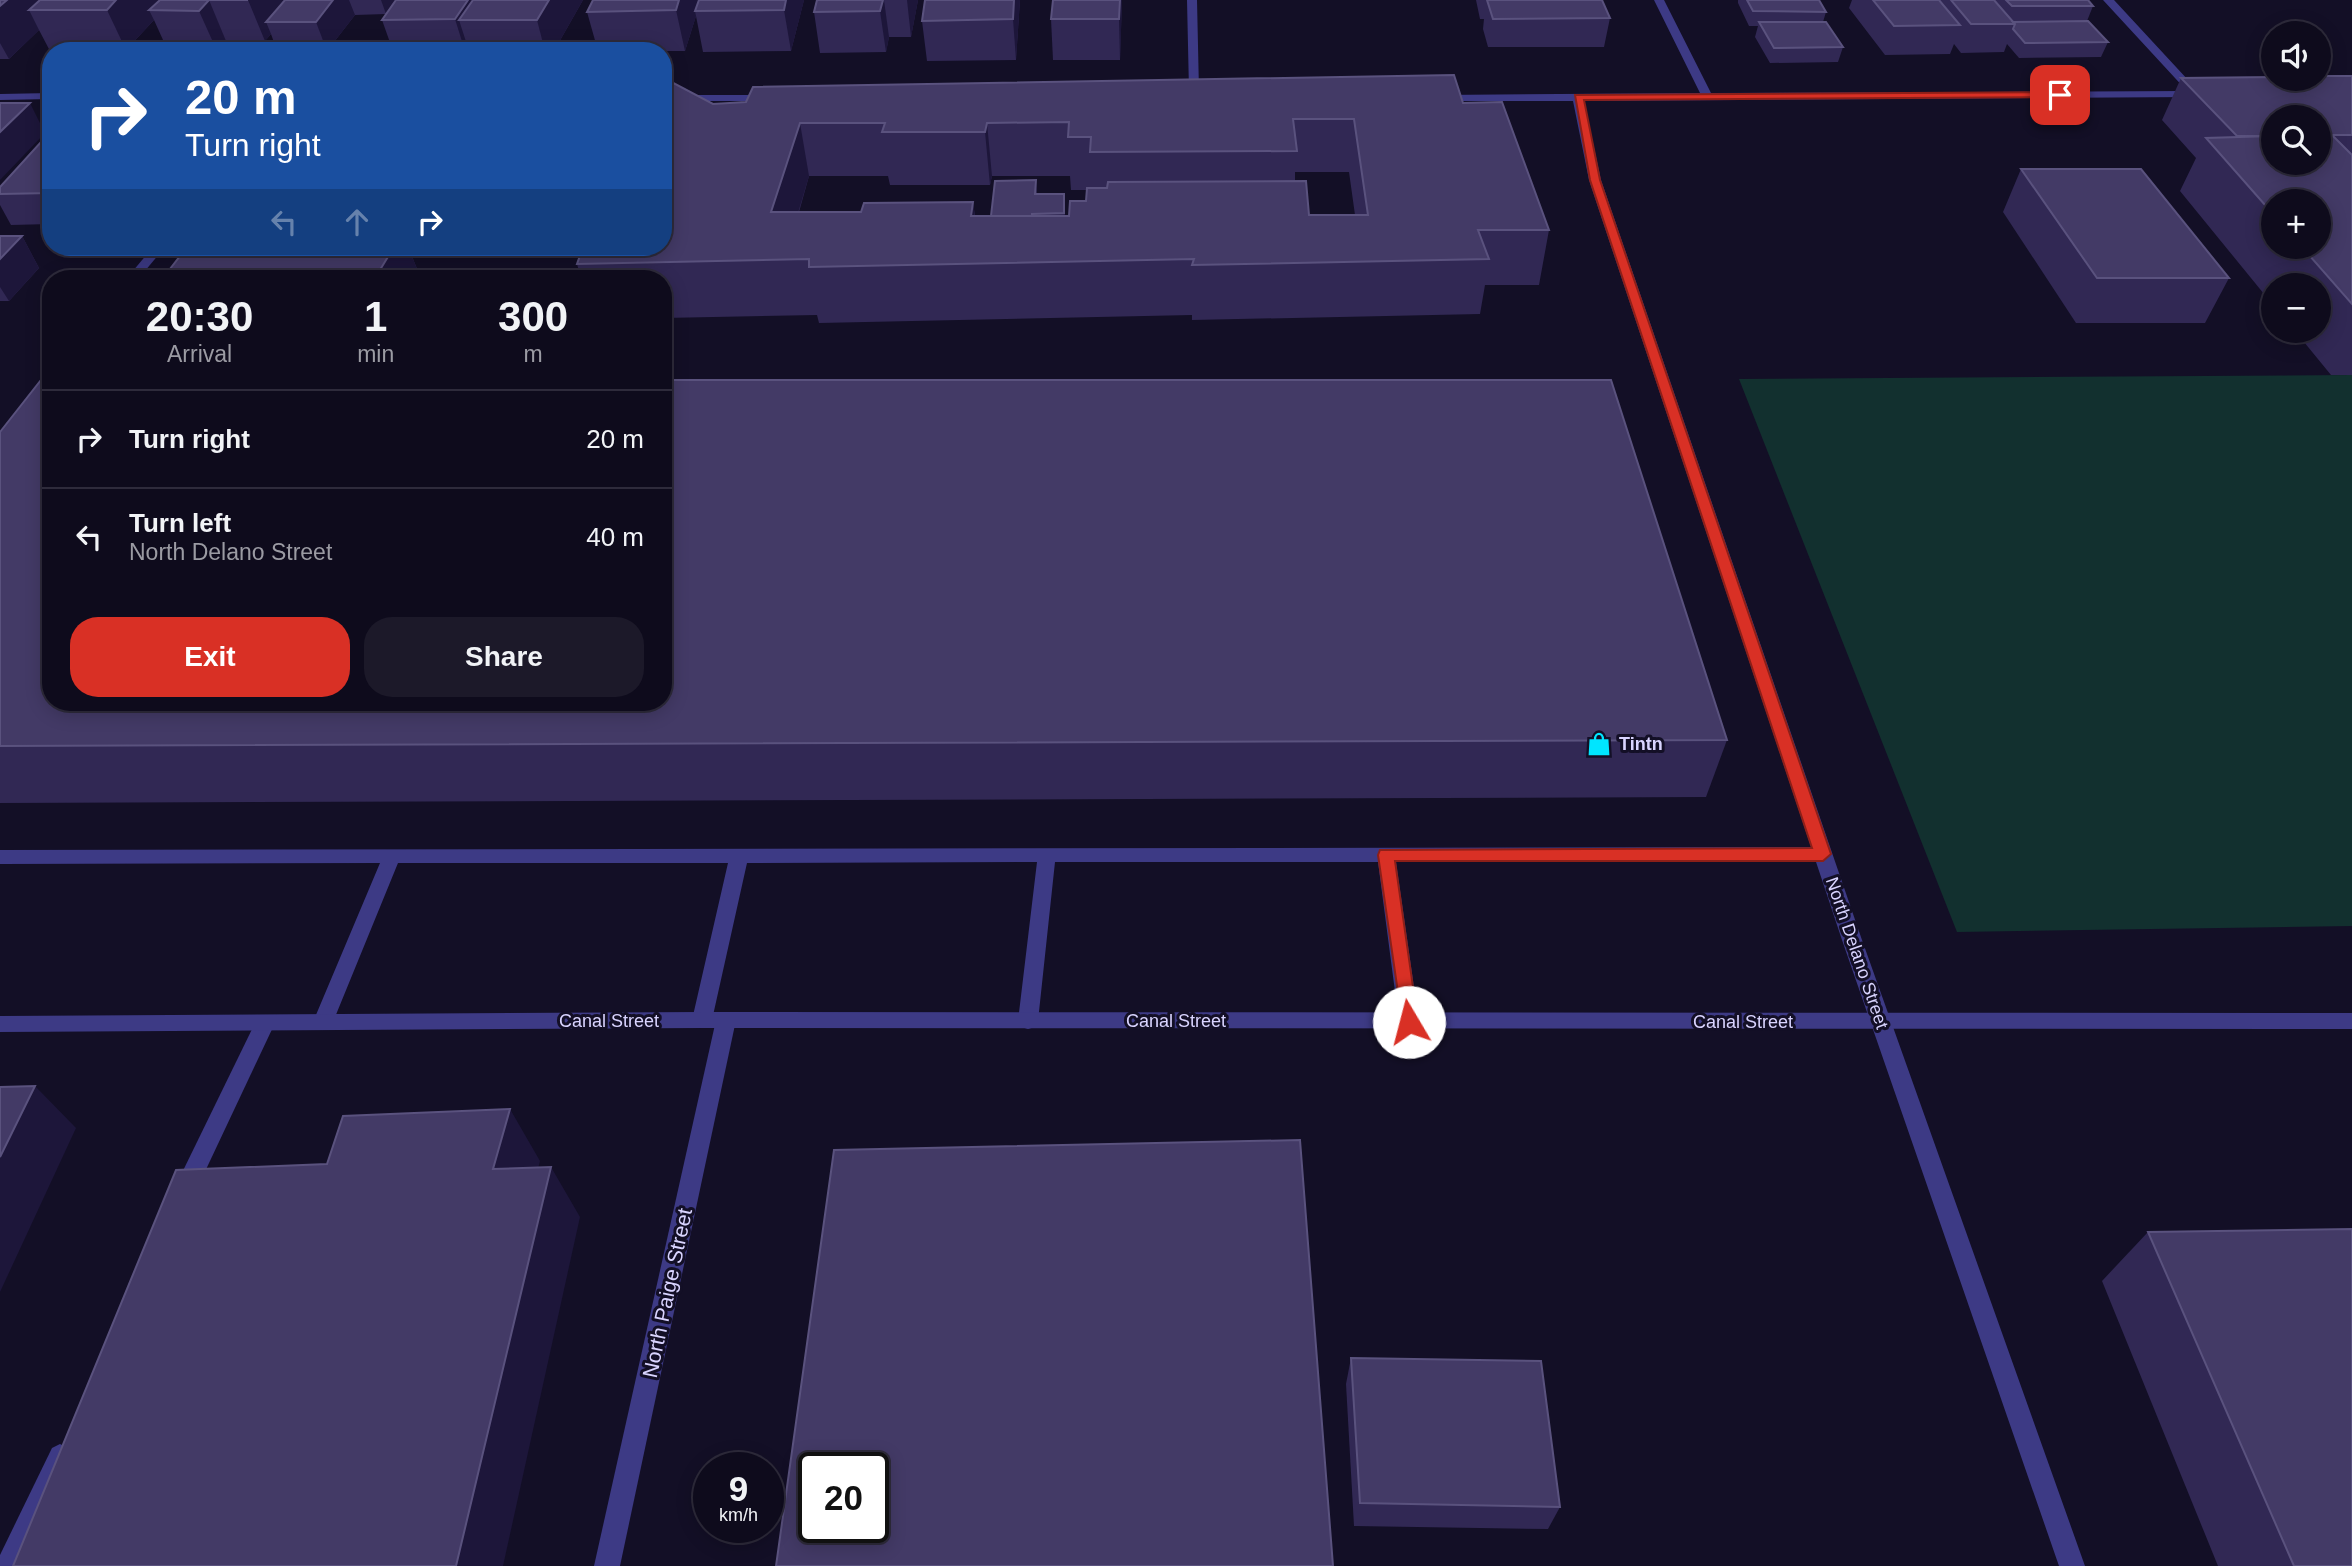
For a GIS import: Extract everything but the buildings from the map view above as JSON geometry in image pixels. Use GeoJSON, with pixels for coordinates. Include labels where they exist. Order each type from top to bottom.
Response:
{"type":"FeatureCollection","features":[{"type":"Feature","properties":{"kind":"street"},"geometry":{"type":"LineString","coordinates":[[1191,99],[1194,91],[1192,0]]}},
{"type":"Feature","properties":{"kind":"street"},"geometry":{"type":"LineString","coordinates":[[1659,0],[1707,97]]}},
{"type":"Feature","properties":{"kind":"street"},"geometry":{"type":"LineString","coordinates":[[2108,0],[2196,94]]}},
{"type":"Feature","properties":{"kind":"street"},"geometry":{"type":"LineString","coordinates":[[1426,98],[2210,94]]}},
{"type":"Feature","properties":{"kind":"street"},"geometry":{"type":"LineString","coordinates":[[0,97],[42,96]]}},
{"type":"Feature","properties":{"kind":"street","name":"North Delano Street"},"geometry":{"type":"LineString","coordinates":[[1578,97],[1595,180],[1823,854],[2072,1566]]}},
{"type":"Feature","properties":{"kind":"street"},"geometry":{"type":"LineString","coordinates":[[672,99],[723,102],[779,98]]}},
{"type":"Feature","properties":{"kind":"street"},"geometry":{"type":"LineString","coordinates":[[1178,99],[1205,99]]}},
{"type":"Feature","properties":{"kind":"street"},"geometry":{"type":"LineString","coordinates":[[140,270],[151,256]]}},
{"type":"Feature","properties":{"kind":"street"},"geometry":{"type":"LineString","coordinates":[[0,858],[1823,854]]}},
{"type":"Feature","properties":{"kind":"street"},"geometry":{"type":"LineString","coordinates":[[1028,1021],[1047,855]]}},
{"type":"Feature","properties":{"kind":"street"},"geometry":{"type":"LineString","coordinates":[[1386,855],[1409,1022]]}},
{"type":"Feature","properties":{"kind":"street"},"geometry":{"type":"LineString","coordinates":[[702,1020],[739,856]]}},
{"type":"Feature","properties":{"kind":"street"},"geometry":{"type":"LineString","coordinates":[[323,1022],[392,857]]}},
{"type":"Feature","properties":{"kind":"street","name":"Canal Street"},"geometry":{"type":"LineString","coordinates":[[0,1024],[702,1020],[2352,1021]]}},
{"type":"Feature","properties":{"kind":"street","name":"North Paige Street"},"geometry":{"type":"LineString","coordinates":[[607,1566],[726,1020]]}},
{"type":"Feature","properties":{"kind":"street"},"geometry":{"type":"LineString","coordinates":[[173,1216],[265,1023]]}},
{"type":"Feature","properties":{"kind":"street"},"geometry":{"type":"LineString","coordinates":[[8,1566],[67,1441]]}},
{"type":"Feature","properties":{"kind":"green space"},"geometry":{"type":"Polygon","coordinates":[[[2352,375],[2352,926],[1957,932],[1739,379],[2352,375]]]}},
{"type":"Feature","properties":{"kind":"place","name":"Tintn"},"geometry":{"type":"Point","coordinates":[1599,744]}},
{"type":"Feature","properties":{"kind":"route"},"geometry":{"type":"LineString","coordinates":[[1409,1022],[1386,855],[1823,854],[1595,180],[1578,97],[2060,95]]}}]}
